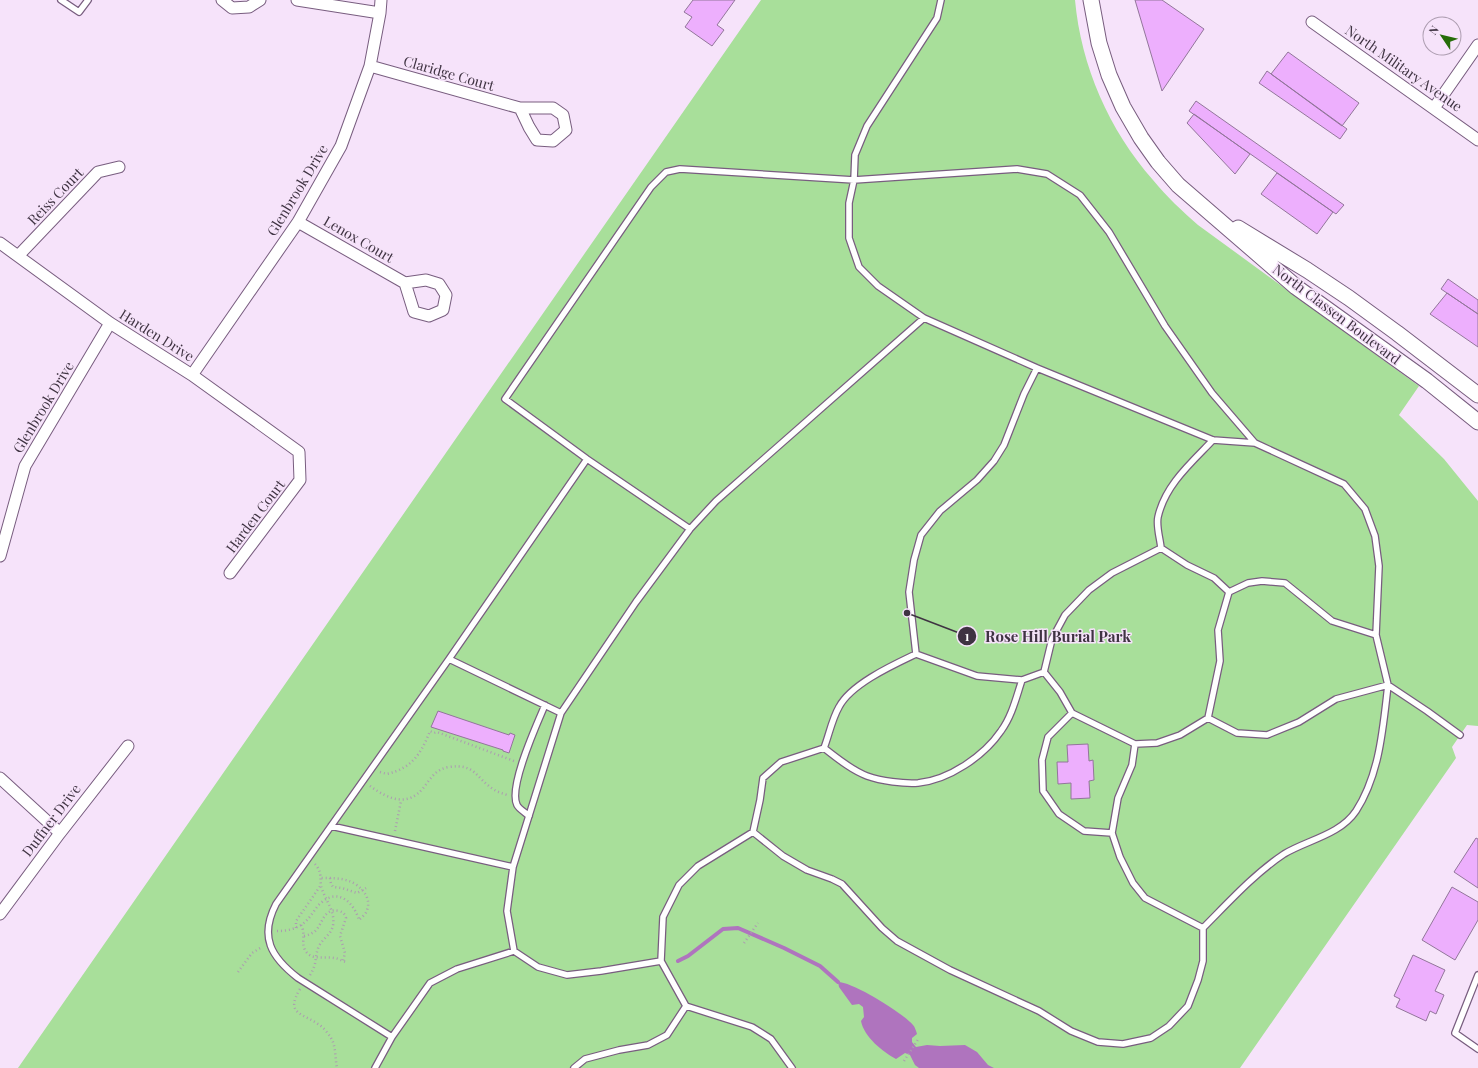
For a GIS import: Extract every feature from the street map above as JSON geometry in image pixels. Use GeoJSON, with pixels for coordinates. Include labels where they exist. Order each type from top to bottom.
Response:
{"type":"FeatureCollection","features":[{"type":"Feature","properties":{"kind":"main road","name":"North Classen Boulevard"},"geometry":{"type":"LineString","coordinates":[[1091,0],[1098,43],[1109,75],[1123,107],[1140,138],[1178,185],[1296,287],[1427,381],[1478,422]]}},
{"type":"Feature","properties":{"kind":"main road","name":"North Classen Boulevard"},"geometry":{"type":"LineString","coordinates":[[1198,203],[1307,270],[1349,298],[1403,337],[1478,395]]}},
{"type":"Feature","properties":{"kind":"street"},"geometry":{"type":"LineString","coordinates":[[222,0],[232,8],[249,7],[260,0]]}},
{"type":"Feature","properties":{"kind":"street"},"geometry":{"type":"LineString","coordinates":[[297,0],[380,13]]}},
{"type":"Feature","properties":{"kind":"street","name":"Glenbrook Drive"},"geometry":{"type":"LineString","coordinates":[[192,375],[298,222],[341,146],[370,66],[381,0]]}},
{"type":"Feature","properties":{"kind":"street","name":"North Military Avenue"},"geometry":{"type":"LineString","coordinates":[[1312,22],[1478,140]]}},
{"type":"Feature","properties":{"kind":"street"},"geometry":{"type":"LineString","coordinates":[[1434,108],[1478,45]]}},
{"type":"Feature","properties":{"kind":"street","name":"Claridge Court"},"geometry":{"type":"LineString","coordinates":[[370,66],[520,108]]}},
{"type":"Feature","properties":{"kind":"street","name":"Reiss Court"},"geometry":{"type":"LineString","coordinates":[[18,256],[98,172],[119,167]]}},
{"type":"Feature","properties":{"kind":"street","name":"Lenox Court"},"geometry":{"type":"LineString","coordinates":[[298,222],[405,283]]}},
{"type":"Feature","properties":{"kind":"street","name":"Harden Drive"},"geometry":{"type":"LineString","coordinates":[[0,243],[110,323],[192,375],[299,452]]}},
{"type":"Feature","properties":{"kind":"street","name":"Glenbrook Drive"},"geometry":{"type":"LineString","coordinates":[[0,556],[25,466],[110,323]]}},
{"type":"Feature","properties":{"kind":"street","name":"Harden Court"},"geometry":{"type":"LineString","coordinates":[[230,573],[300,480],[299,452]]}},
{"type":"Feature","properties":{"kind":"street","name":"Duffner Drive"},"geometry":{"type":"LineString","coordinates":[[0,914],[60,833],[128,746]]}},
{"type":"Feature","properties":{"kind":"street"},"geometry":{"type":"LineString","coordinates":[[0,778],[60,833]]}},
{"type":"Feature","properties":{"kind":"lane"},"geometry":{"type":"LineString","coordinates":[[61,0],[79,12],[88,0]]}},
{"type":"Feature","properties":{"kind":"lane"},"geometry":{"type":"LineString","coordinates":[[753,832],[783,856],[807,870],[842,884],[882,928],[897,941],[950,970],[1038,1011],[1071,1031],[1098,1042],[1123,1044],[1151,1038],[1169,1026],[1188,1006],[1198,980],[1203,961],[1203,928],[1250,881],[1284,854],[1342,825],[1356,811],[1374,770],[1383,729],[1388,685],[1376,635],[1379,566],[1375,536],[1365,509],[1344,484],[1255,443],[1213,440],[1037,368],[924,318],[878,286],[859,267],[849,238],[849,202],[854,180],[855,155],[867,126],[937,18],[940,0]]}},
{"type":"Feature","properties":{"kind":"lane"},"geometry":{"type":"LineString","coordinates":[[690,529],[505,399],[651,187],[666,172],[680,170],[854,180],[1017,169],[1047,174],[1080,195],[1109,232],[1165,326],[1212,393],[1255,443]]}},
{"type":"Feature","properties":{"kind":"lane"},"geometry":{"type":"LineString","coordinates":[[661,961],[567,975],[538,967],[514,950],[507,911],[513,867],[561,713],[636,602],[690,529],[716,501],[924,318]]}},
{"type":"Feature","properties":{"kind":"lane"},"geometry":{"type":"LineString","coordinates":[[916,654],[909,592],[914,560],[921,535],[940,511],[978,480],[994,461],[1004,445],[1024,394],[1037,368]]}},
{"type":"Feature","properties":{"kind":"lane"},"geometry":{"type":"LineString","coordinates":[[1161,548],[1158,518],[1167,495],[1184,469],[1213,440]]}},
{"type":"Feature","properties":{"kind":"lane"},"geometry":{"type":"LineString","coordinates":[[392,1037],[302,980],[277,959],[270,944],[268,932],[271,913],[308,858],[449,659],[587,458]]}},
{"type":"Feature","properties":{"kind":"lane"},"geometry":{"type":"LineString","coordinates":[[1161,548],[1187,565],[1214,578],[1230,592]]}},
{"type":"Feature","properties":{"kind":"lane"},"geometry":{"type":"LineString","coordinates":[[1044,672],[1052,639],[1065,615],[1089,590],[1112,573],[1161,548]]}},
{"type":"Feature","properties":{"kind":"lane"},"geometry":{"type":"LineString","coordinates":[[1044,672],[1060,692],[1072,713],[1135,744],[1157,742],[1180,735],[1208,718],[1220,660],[1218,630],[1230,592],[1248,584],[1262,581],[1285,583],[1332,621],[1376,635]]}},
{"type":"Feature","properties":{"kind":"lane"},"geometry":{"type":"LineString","coordinates":[[824,748],[839,707],[850,693],[883,670],[916,654],[977,676],[1022,680],[1044,672]]}},
{"type":"Feature","properties":{"kind":"lane"},"geometry":{"type":"LineString","coordinates":[[449,659],[561,713]]}},
{"type":"Feature","properties":{"kind":"lane"},"geometry":{"type":"LineString","coordinates":[[824,748],[851,768],[867,776],[890,781],[918,783],[946,776],[984,752],[1001,731],[1012,713],[1022,680]]}},
{"type":"Feature","properties":{"kind":"lane"},"geometry":{"type":"LineString","coordinates":[[1208,718],[1237,733],[1267,735],[1299,722],[1336,699],[1388,685],[1460,735]]}},
{"type":"Feature","properties":{"kind":"lane"},"geometry":{"type":"LineString","coordinates":[[529,816],[517,805],[516,795],[521,764],[545,705]]}},
{"type":"Feature","properties":{"kind":"lane"},"geometry":{"type":"LineString","coordinates":[[1072,713],[1048,737],[1042,760],[1043,791],[1059,814],[1084,831],[1112,833]]}},
{"type":"Feature","properties":{"kind":"lane"},"geometry":{"type":"LineString","coordinates":[[1135,744],[1132,765],[1118,798],[1112,833],[1120,857],[1133,883],[1145,898],[1203,928]]}},
{"type":"Feature","properties":{"kind":"lane"},"geometry":{"type":"LineString","coordinates":[[792,1068],[771,1039],[752,1027],[686,1006],[661,961],[663,917],[679,885],[698,866],[753,832],[760,800],[762,778],[781,762],[824,748]]}},
{"type":"Feature","properties":{"kind":"lane"},"geometry":{"type":"LineString","coordinates":[[331,826],[513,867]]}},
{"type":"Feature","properties":{"kind":"lane"},"geometry":{"type":"LineString","coordinates":[[375,1068],[392,1037],[430,983],[457,969],[514,950]]}},
{"type":"Feature","properties":{"kind":"lane"},"geometry":{"type":"LineString","coordinates":[[1478,975],[1456,1033],[1478,1049]]}},
{"type":"Feature","properties":{"kind":"lane"},"geometry":{"type":"LineString","coordinates":[[574,1068],[585,1060],[619,1050],[648,1044],[667,1035],[686,1006]]}},
{"type":"Feature","properties":{"kind":"path"},"geometry":{"type":"LineString","coordinates":[[373,767],[382,773],[387,774],[406,766],[420,752],[430,731],[434,733],[437,732],[521,764]]}},
{"type":"Feature","properties":{"kind":"path"},"geometry":{"type":"LineString","coordinates":[[363,781],[384,795],[401,801],[413,797],[418,793],[439,770],[456,766],[474,771],[494,791],[516,795]]}},
{"type":"Feature","properties":{"kind":"path"},"geometry":{"type":"LineString","coordinates":[[393,840],[401,801]]}},
{"type":"Feature","properties":{"kind":"path"},"geometry":{"type":"LineString","coordinates":[[308,858],[317,865],[320,870],[321,885],[332,911],[333,918],[331,931],[319,946],[316,965],[309,976]]}},
{"type":"Feature","properties":{"kind":"path"},"geometry":{"type":"LineString","coordinates":[[268,932],[285,931],[296,928],[309,919],[326,899],[339,897],[349,902],[356,911],[359,920],[368,909],[368,900],[364,889],[348,880],[321,878]]}},
{"type":"Feature","properties":{"kind":"path"},"geometry":{"type":"LineString","coordinates":[[330,878],[333,887],[342,888],[357,893],[364,889]]}},
{"type":"Feature","properties":{"kind":"path"},"geometry":{"type":"LineString","coordinates":[[296,928],[296,921],[321,885]]}},
{"type":"Feature","properties":{"kind":"path"},"geometry":{"type":"LineString","coordinates":[[300,926],[304,936],[306,951],[312,956],[317,958],[333,958],[344,962],[345,953],[340,936],[346,918],[343,912],[338,910],[332,911],[325,915],[314,932],[304,936]]}},
{"type":"Feature","properties":{"kind":"path"},"geometry":{"type":"LineString","coordinates":[[744,943],[758,924]]}},
{"type":"Feature","properties":{"kind":"path"},"geometry":{"type":"LineString","coordinates":[[238,972],[252,953],[270,944]]}},
{"type":"Feature","properties":{"kind":"path"},"geometry":{"type":"LineString","coordinates":[[300,989],[294,1003],[295,1008],[301,1016],[321,1026],[332,1039],[337,1068]]}},
{"type":"Feature","properties":{"kind":"path"},"geometry":{"type":"LineString","coordinates":[[904,1061],[919,1038]]}},
{"type":"Feature","properties":{"kind":"green space"},"geometry":{"type":"Polygon","coordinates":[[[761,0],[1075,0],[1078,25],[1091,73],[1111,118],[1137,161],[1180,209],[1198,225],[1419,386],[1399,415],[1444,459],[1478,501],[1478,726],[1467,725],[1452,747],[1456,758],[1240,1068],[18,1068],[761,0]]]}},
{"type":"Feature","properties":{"kind":"shaded area"},"geometry":{"type":"Polygon","coordinates":[[[838,982],[845,983],[866,992],[908,1020],[914,1026],[917,1034],[912,1038],[912,1042],[916,1047],[927,1045],[965,1045],[977,1052],[988,1065],[994,1068],[919,1068],[915,1065],[910,1055],[905,1053],[896,1059],[880,1048],[866,1033],[861,1021],[864,1017],[863,1007],[859,1004],[852,1005],[839,987],[838,982]]]}},
{"type":"Feature","properties":{"kind":"building"},"geometry":{"type":"Polygon","coordinates":[[[693,0],[735,0],[717,25],[724,30],[712,46],[685,27],[692,17],[684,12],[693,0]]]}},
{"type":"Feature","properties":{"kind":"building"},"geometry":{"type":"Polygon","coordinates":[[[1135,0],[1162,0],[1204,29],[1162,91],[1135,0]]]}},
{"type":"Feature","properties":{"kind":"building"},"geometry":{"type":"Polygon","coordinates":[[[1288,52],[1359,103],[1342,126],[1271,74],[1288,52]]]}},
{"type":"Feature","properties":{"kind":"building"},"geometry":{"type":"Polygon","coordinates":[[[1267,71],[1347,129],[1340,139],[1259,83],[1267,71]]]}},
{"type":"Feature","properties":{"kind":"building"},"geometry":{"type":"Polygon","coordinates":[[[1196,101],[1344,205],[1336,214],[1189,111],[1196,101]]]}},
{"type":"Feature","properties":{"kind":"building"},"geometry":{"type":"Polygon","coordinates":[[[1194,114],[1250,154],[1235,174],[1187,123],[1194,114]]]}},
{"type":"Feature","properties":{"kind":"building"},"geometry":{"type":"Polygon","coordinates":[[[1277,173],[1333,212],[1317,234],[1261,194],[1277,173]]]}},
{"type":"Feature","properties":{"kind":"building"},"geometry":{"type":"Polygon","coordinates":[[[1448,279],[1478,300],[1478,314],[1441,289],[1448,279]]]}},
{"type":"Feature","properties":{"kind":"building"},"geometry":{"type":"Polygon","coordinates":[[[1447,293],[1478,314],[1478,347],[1430,314],[1447,293]]]}},
{"type":"Feature","properties":{"kind":"building"},"geometry":{"type":"Polygon","coordinates":[[[438,711],[509,735],[510,733],[515,735],[509,753],[431,727],[438,711]]]}},
{"type":"Feature","properties":{"kind":"building"},"geometry":{"type":"Polygon","coordinates":[[[1088,744],[1089,761],[1093,760],[1094,780],[1089,781],[1090,798],[1071,799],[1071,783],[1058,784],[1057,762],[1068,762],[1067,745],[1088,744]]]}},
{"type":"Feature","properties":{"kind":"building"},"geometry":{"type":"Polygon","coordinates":[[[1476,838],[1478,839],[1478,888],[1454,872],[1476,838]]]}},
{"type":"Feature","properties":{"kind":"building"},"geometry":{"type":"Polygon","coordinates":[[[1452,887],[1478,902],[1478,920],[1455,960],[1422,940],[1452,887]]]}},
{"type":"Feature","properties":{"kind":"building"},"geometry":{"type":"Polygon","coordinates":[[[1413,955],[1445,970],[1435,991],[1444,995],[1436,1014],[1430,1011],[1426,1021],[1396,1007],[1400,999],[1394,996],[1413,955]]]}},
{"type":"Feature","properties":{"kind":"waterway"},"geometry":{"type":"LineString","coordinates":[[678,961],[688,956],[723,929],[738,928],[820,966],[838,982]]}},
{"type":"Feature","properties":{"kind":"place","name":"Rose Hill Burial Park"},"geometry":{"type":"Point","coordinates":[907,613]}}]}
